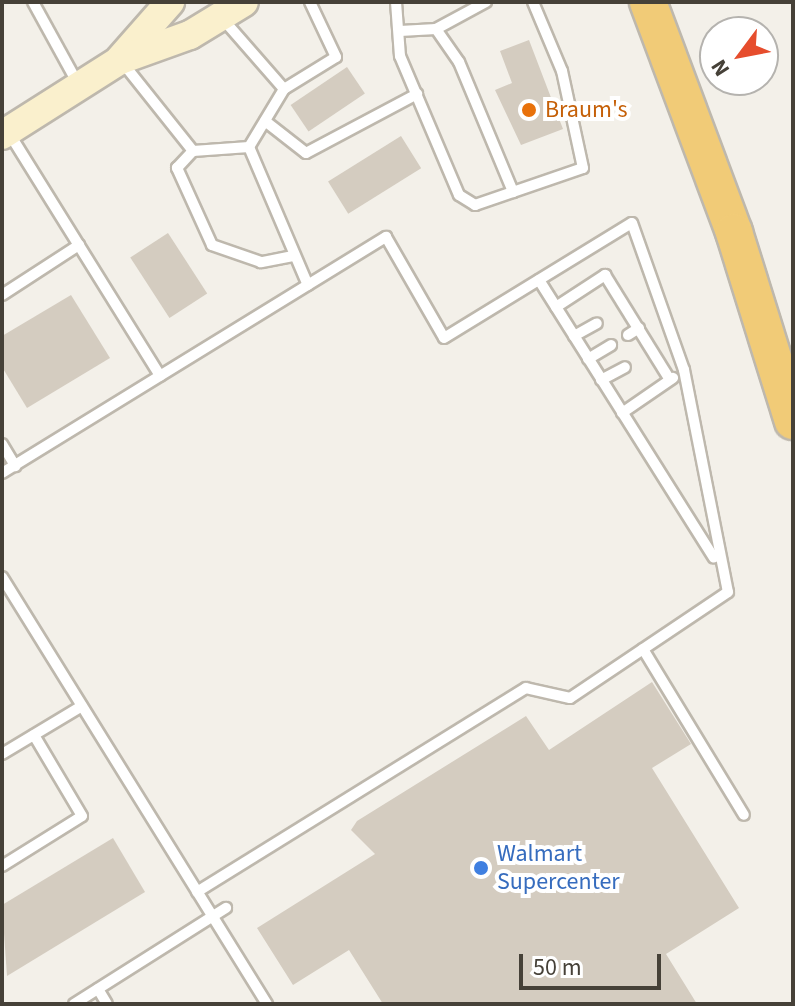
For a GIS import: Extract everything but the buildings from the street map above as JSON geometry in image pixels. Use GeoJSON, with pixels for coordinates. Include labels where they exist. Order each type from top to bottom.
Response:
{"type":"FeatureCollection","features":[{"type":"Feature","properties":{"kind":"highway"},"geometry":{"type":"LineString","coordinates":[[648,2],[734,232],[793,421]]}},
{"type":"Feature","properties":{"kind":"street"},"geometry":{"type":"LineString","coordinates":[[120,60],[170,2]]}},
{"type":"Feature","properties":{"kind":"street"},"geometry":{"type":"LineString","coordinates":[[5,133],[120,60],[232,9]]}},
{"type":"Feature","properties":{"kind":"lane"},"geometry":{"type":"LineString","coordinates":[[33,2],[79,86]]}},
{"type":"Feature","properties":{"kind":"lane"},"geometry":{"type":"LineString","coordinates":[[249,147],[284,89],[336,57],[310,2]]}},
{"type":"Feature","properties":{"kind":"lane"},"geometry":{"type":"LineString","coordinates":[[396,2],[400,56],[459,195],[475,205],[583,168],[562,71],[533,2]]}},
{"type":"Feature","properties":{"kind":"lane"},"geometry":{"type":"LineString","coordinates":[[400,31],[436,29],[486,2]]}},
{"type":"Feature","properties":{"kind":"lane"},"geometry":{"type":"LineString","coordinates":[[232,9],[284,89]]}},
{"type":"Feature","properties":{"kind":"lane"},"geometry":{"type":"LineString","coordinates":[[436,29],[459,62],[513,192]]}},
{"type":"Feature","properties":{"kind":"lane"},"geometry":{"type":"LineString","coordinates":[[120,60],[193,151]]}},
{"type":"Feature","properties":{"kind":"lane"},"geometry":{"type":"LineString","coordinates":[[265,121],[306,153],[417,94]]}},
{"type":"Feature","properties":{"kind":"lane"},"geometry":{"type":"LineString","coordinates":[[5,133],[160,376]]}},
{"type":"Feature","properties":{"kind":"lane"},"geometry":{"type":"LineString","coordinates":[[249,147],[193,151],[177,168],[179,184],[212,245],[261,262],[293,256]]}},
{"type":"Feature","properties":{"kind":"lane"},"geometry":{"type":"LineString","coordinates":[[249,147],[308,285]]}},
{"type":"Feature","properties":{"kind":"lane"},"geometry":{"type":"LineString","coordinates":[[2,473],[386,237],[444,338],[632,223],[684,370],[717,563],[728,592],[570,698],[526,688],[197,892]]}},
{"type":"Feature","properties":{"kind":"lane"},"geometry":{"type":"LineString","coordinates":[[2,295],[79,245]]}},
{"type":"Feature","properties":{"kind":"lane"},"geometry":{"type":"LineString","coordinates":[[556,307],[605,275],[619,308],[639,328],[647,354],[670,380]]}},
{"type":"Feature","properties":{"kind":"lane"},"geometry":{"type":"LineString","coordinates":[[539,280],[717,563]]}},
{"type":"Feature","properties":{"kind":"lane"},"geometry":{"type":"LineString","coordinates":[[574,336],[597,323]]}},
{"type":"Feature","properties":{"kind":"lane"},"geometry":{"type":"LineString","coordinates":[[628,335],[639,328]]}},
{"type":"Feature","properties":{"kind":"lane"},"geometry":{"type":"LineString","coordinates":[[588,359],[611,345]]}},
{"type":"Feature","properties":{"kind":"lane"},"geometry":{"type":"LineString","coordinates":[[601,380],[625,367]]}},
{"type":"Feature","properties":{"kind":"lane"},"geometry":{"type":"LineString","coordinates":[[622,413],[684,370]]}},
{"type":"Feature","properties":{"kind":"lane"},"geometry":{"type":"LineString","coordinates":[[2,444],[15,466]]}},
{"type":"Feature","properties":{"kind":"lane"},"geometry":{"type":"LineString","coordinates":[[2,577],[267,1004]]}},
{"type":"Feature","properties":{"kind":"lane"},"geometry":{"type":"LineString","coordinates":[[643,649],[744,815]]}},
{"type":"Feature","properties":{"kind":"lane"},"geometry":{"type":"LineString","coordinates":[[2,754],[82,706]]}},
{"type":"Feature","properties":{"kind":"lane"},"geometry":{"type":"LineString","coordinates":[[2,866],[82,816],[34,735]]}},
{"type":"Feature","properties":{"kind":"lane"},"geometry":{"type":"LineString","coordinates":[[74,1004],[226,908]]}},
{"type":"Feature","properties":{"kind":"lane"},"geometry":{"type":"LineString","coordinates":[[98,989],[107,1004]]}},
{"type":"Feature","properties":{"kind":"place","name":"Braum's"},"geometry":{"type":"Point","coordinates":[529,110]}},
{"type":"Feature","properties":{"kind":"place","name":"Walmart Supercenter"},"geometry":{"type":"Point","coordinates":[481,868]}}]}
